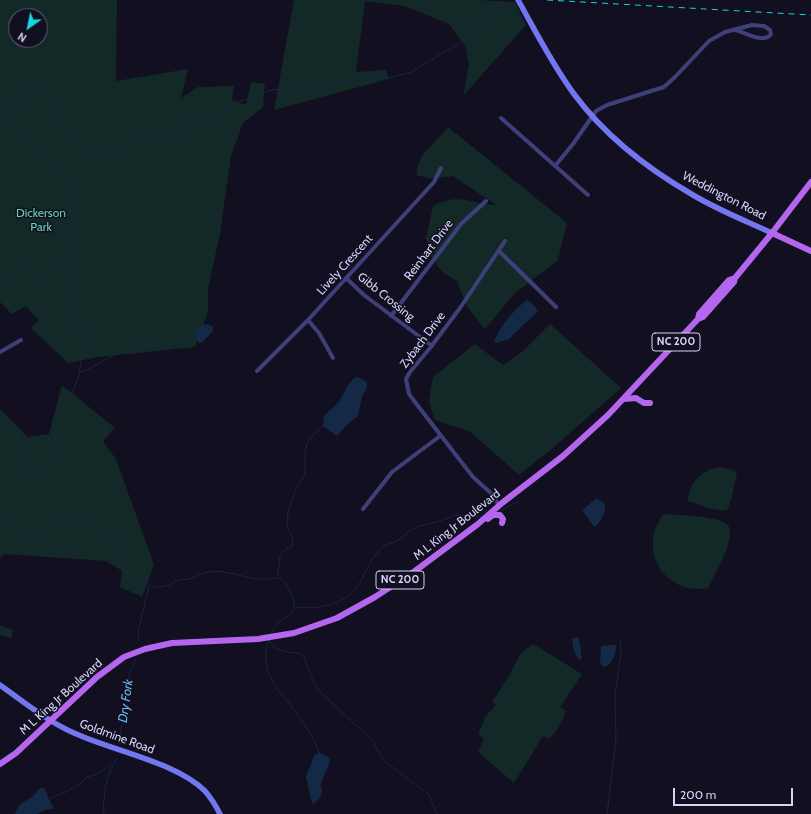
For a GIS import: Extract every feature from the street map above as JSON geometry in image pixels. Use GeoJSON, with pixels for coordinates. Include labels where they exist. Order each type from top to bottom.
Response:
{"type":"FeatureCollection","features":[{"type":"Feature","properties":{"kind":"main road","name":"Weddington Road"},"geometry":{"type":"LineString","coordinates":[[518,0],[562,77],[593,117],[631,153],[658,173],[693,195],[811,251]]}},
{"type":"Feature","properties":{"kind":"main road","name":"M L King Jr Boulevard"},"geometry":{"type":"LineString","coordinates":[[0,764],[16,753],[97,677],[124,658],[134,653],[159,645],[172,643],[258,639],[316,626],[337,618],[362,605],[415,571],[478,524],[563,456],[624,399],[698,319],[703,317],[729,288],[734,282],[735,278],[811,182]]}},
{"type":"Feature","properties":{"kind":"main road"},"geometry":{"type":"LineString","coordinates":[[624,399],[636,398],[644,403],[650,403]]}},
{"type":"Feature","properties":{"kind":"main road"},"geometry":{"type":"LineString","coordinates":[[415,571],[429,563],[493,515],[500,515],[503,519],[502,523]]}},
{"type":"Feature","properties":{"kind":"main road","name":"Goldmine Road"},"geometry":{"type":"LineString","coordinates":[[0,685],[50,720],[74,733],[157,764],[187,778],[205,792],[220,814]]}},
{"type":"Feature","properties":{"kind":"street"},"geometry":{"type":"LineString","coordinates":[[555,166],[596,111],[607,105],[664,86],[675,77],[709,41],[725,32],[757,24],[770,30],[771,34],[764,38],[758,38],[736,30]]}},
{"type":"Feature","properties":{"kind":"street"},"geometry":{"type":"LineString","coordinates":[[501,118],[588,195]]}},
{"type":"Feature","properties":{"kind":"street","name":"Lively Crescent"},"geometry":{"type":"LineString","coordinates":[[257,371],[308,320],[434,182],[441,168]]}},
{"type":"Feature","properties":{"kind":"street","name":"Reinhart Drive"},"geometry":{"type":"LineString","coordinates":[[391,316],[462,224],[486,201]]}},
{"type":"Feature","properties":{"kind":"street","name":"Zybach Drive"},"geometry":{"type":"LineString","coordinates":[[499,506],[493,495],[473,478],[409,394],[406,379],[460,308],[505,241]]}},
{"type":"Feature","properties":{"kind":"street"},"geometry":{"type":"LineString","coordinates":[[499,251],[556,307]]}},
{"type":"Feature","properties":{"kind":"street","name":"Gibb Crossing"},"geometry":{"type":"LineString","coordinates":[[346,278],[364,295],[432,346]]}},
{"type":"Feature","properties":{"kind":"street"},"geometry":{"type":"LineString","coordinates":[[308,320],[319,333],[332,358]]}},
{"type":"Feature","properties":{"kind":"street"},"geometry":{"type":"LineString","coordinates":[[0,352],[21,340]]}},
{"type":"Feature","properties":{"kind":"street"},"geometry":{"type":"LineString","coordinates":[[363,509],[392,472],[440,436]]}},
{"type":"Feature","properties":{"kind":"green space","name":"Dickerson Park"},"geometry":{"type":"Polygon","coordinates":[[[0,0],[117,0],[116,81],[188,69],[181,98],[198,87],[234,86],[232,100],[246,105],[251,82],[265,84],[263,107],[243,123],[231,156],[220,234],[208,288],[208,312],[195,347],[98,357],[68,363],[31,328],[38,320],[26,306],[12,314],[0,302],[0,0]]]}},
{"type":"Feature","properties":{"kind":"green space"},"geometry":{"type":"Polygon","coordinates":[[[294,0],[479,0],[515,2],[526,25],[463,96],[469,65],[465,45],[449,24],[404,6],[365,1],[356,72],[386,70],[389,79],[274,110],[294,0]]]}},
{"type":"Feature","properties":{"kind":"green space"},"geometry":{"type":"Polygon","coordinates":[[[448,127],[567,223],[558,260],[515,293],[485,329],[467,307],[457,281],[442,272],[430,255],[426,238],[433,206],[458,199],[496,205],[453,176],[431,179],[416,175],[422,156],[448,127]]]}},
{"type":"Feature","properties":{"kind":"green space"},"geometry":{"type":"Polygon","coordinates":[[[550,324],[621,388],[554,447],[519,475],[469,431],[434,419],[429,401],[433,377],[475,344],[503,365],[522,352],[550,324]]]}},
{"type":"Feature","properties":{"kind":"green space"},"geometry":{"type":"Polygon","coordinates":[[[62,385],[115,428],[103,441],[116,459],[154,565],[142,597],[120,587],[122,571],[106,561],[5,554],[0,558],[0,409],[28,437],[49,434],[62,385]]]}},
{"type":"Feature","properties":{"kind":"green space"},"geometry":{"type":"Polygon","coordinates":[[[720,467],[733,470],[737,473],[728,509],[714,509],[688,501],[691,488],[697,478],[707,471],[720,467]]]}},
{"type":"Feature","properties":{"kind":"green space"},"geometry":{"type":"Polygon","coordinates":[[[664,514],[708,518],[724,522],[728,525],[730,538],[724,556],[708,588],[692,589],[679,585],[667,577],[659,567],[654,554],[653,541],[656,527],[664,514]]]}},
{"type":"Feature","properties":{"kind":"green space"},"geometry":{"type":"Polygon","coordinates":[[[0,625],[13,630],[11,638],[0,635],[0,625]]]}},
{"type":"Feature","properties":{"kind":"green space"},"geometry":{"type":"Polygon","coordinates":[[[533,644],[582,674],[560,707],[566,711],[559,726],[554,734],[548,739],[543,736],[514,783],[478,752],[484,739],[478,734],[486,716],[496,705],[492,702],[510,674],[521,653],[533,644]]]}},
{"type":"Feature","properties":{"kind":"water"},"geometry":{"type":"Polygon","coordinates":[[[527,300],[532,303],[538,311],[509,339],[496,343],[494,342],[508,319],[516,309],[527,300]]]}},
{"type":"Feature","properties":{"kind":"water"},"geometry":{"type":"Polygon","coordinates":[[[208,324],[213,327],[213,331],[203,342],[200,343],[196,337],[196,329],[202,325],[208,324]]]}},
{"type":"Feature","properties":{"kind":"water"},"geometry":{"type":"Polygon","coordinates":[[[355,377],[367,382],[367,388],[362,396],[358,416],[337,436],[323,426],[324,416],[339,402],[348,385],[355,377]]]}},
{"type":"Feature","properties":{"kind":"water"},"geometry":{"type":"Polygon","coordinates":[[[597,498],[605,504],[605,508],[601,520],[594,527],[582,510],[597,498]]]}},
{"type":"Feature","properties":{"kind":"water"},"geometry":{"type":"Polygon","coordinates":[[[572,638],[579,638],[582,659],[579,660],[576,655],[572,638]]]}},
{"type":"Feature","properties":{"kind":"water"},"geometry":{"type":"Polygon","coordinates":[[[616,645],[615,655],[612,662],[603,667],[600,663],[601,646],[616,645]]]}},
{"type":"Feature","properties":{"kind":"water"},"geometry":{"type":"Polygon","coordinates":[[[319,753],[330,758],[328,768],[321,783],[321,794],[314,804],[312,803],[306,777],[314,755],[319,753]]]}},
{"type":"Feature","properties":{"kind":"water"},"geometry":{"type":"Polygon","coordinates":[[[40,788],[44,788],[54,809],[48,809],[36,814],[15,814],[20,804],[32,797],[40,788]]]}},
{"type":"Feature","properties":{"kind":"waterway"},"geometry":{"type":"LineString","coordinates":[[4,111],[15,107],[22,94],[29,86],[39,86],[48,93],[66,135],[73,143],[87,152],[104,154],[119,150],[133,140],[139,138],[159,141],[166,140],[177,135],[191,123],[205,119],[211,114],[215,114],[235,103],[272,90],[306,87],[334,81],[390,78],[411,72],[458,44],[489,14],[494,4]]}},
{"type":"Feature","properties":{"kind":"waterway"},"geometry":{"type":"LineString","coordinates":[[0,106],[16,127],[56,165],[69,186],[73,198],[74,211],[69,258],[69,285],[70,291],[73,292],[81,339],[81,363],[79,375],[73,391],[56,424],[56,448],[55,453],[49,462],[39,468],[24,473],[20,465],[16,426],[8,422],[0,430]]}},
{"type":"Feature","properties":{"kind":"waterway"},"geometry":{"type":"LineString","coordinates":[[0,273],[7,273],[15,270],[41,273],[56,267],[69,269]]}},
{"type":"Feature","properties":{"kind":"waterway"},"geometry":{"type":"LineString","coordinates":[[80,372],[83,372],[116,354],[139,347],[162,347],[196,337]]}},
{"type":"Feature","properties":{"kind":"waterway"},"geometry":{"type":"LineString","coordinates":[[277,577],[281,555],[286,549],[292,546],[293,539],[287,527],[288,513],[295,491],[305,474],[305,453],[307,443],[324,425]]}},
{"type":"Feature","properties":{"kind":"waterway"},"geometry":{"type":"LineString","coordinates":[[498,512],[519,501]]}},
{"type":"Feature","properties":{"kind":"waterway"},"geometry":{"type":"LineString","coordinates":[[296,607],[322,607],[347,597],[359,584],[373,559],[380,550],[385,545],[398,541],[417,527],[456,515],[482,517]]}},
{"type":"Feature","properties":{"kind":"waterway","name":"Dry Fork"},"geometry":{"type":"LineString","coordinates":[[0,523],[17,531],[26,533],[40,541],[46,539],[48,527],[57,522],[69,519],[92,521],[101,530],[117,531],[119,536],[119,554],[125,570],[132,577],[142,579],[154,587],[165,586],[178,580],[192,578],[215,571],[262,579],[281,579],[286,584],[290,592],[294,601],[294,608],[290,614],[276,625],[271,634]]}},
{"type":"Feature","properties":{"kind":"waterway","name":"Dry Fork"},"geometry":{"type":"LineString","coordinates":[[139,641],[138,632],[149,586]]}},
{"type":"Feature","properties":{"kind":"waterway"},"geometry":{"type":"LineString","coordinates":[[269,639],[266,654],[269,675],[276,688],[306,727],[314,740],[319,754]]}},
{"type":"Feature","properties":{"kind":"waterway"},"geometry":{"type":"LineString","coordinates":[[607,814],[616,739],[615,695],[621,653],[620,639]]}},
{"type":"Feature","properties":{"kind":"waterway"},"geometry":{"type":"LineString","coordinates":[[269,640],[275,648],[300,654],[304,657],[319,691],[373,741],[383,760],[429,795],[437,814]]}},
{"type":"Feature","properties":{"kind":"waterway","name":"Dry Fork"},"geometry":{"type":"LineString","coordinates":[[119,743],[130,671],[136,660]]}},
{"type":"Feature","properties":{"kind":"waterway","name":"Dry Fork"},"geometry":{"type":"LineString","coordinates":[[104,814],[106,785],[110,770],[117,759]]}},
{"type":"Feature","properties":{"kind":"waterway"},"geometry":{"type":"LineString","coordinates":[[50,798],[68,791],[81,783],[87,777],[97,774],[112,764]]}},
{"type":"Feature","properties":{"kind":"railway"},"geometry":{"type":"LineString","coordinates":[[547,0],[811,15]]}}]}
